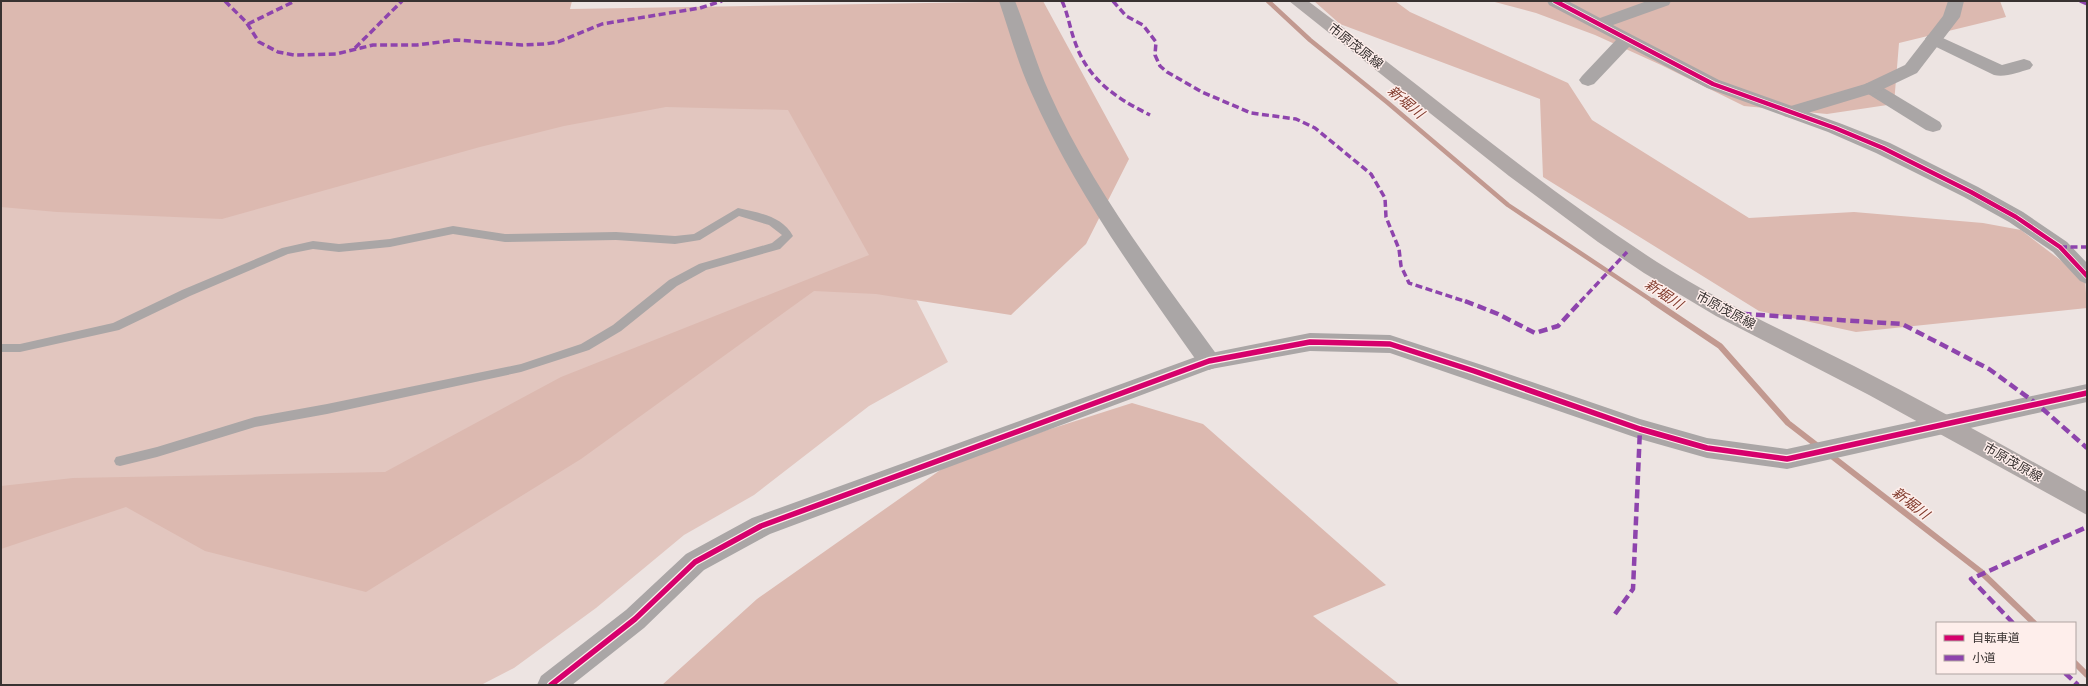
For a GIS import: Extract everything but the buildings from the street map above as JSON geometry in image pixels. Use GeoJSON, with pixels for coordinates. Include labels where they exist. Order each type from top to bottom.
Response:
{"type":"FeatureCollection","features":[{"type":"Feature","properties":{"kind":"main road","name":"市原茂原線"},"geometry":{"type":"LineString","coordinates":[[1297,1],[1349,39],[1461,130],[1544,193],[1645,264],[1729,313],[1947,425],[2087,504]]}},
{"type":"Feature","properties":{"kind":"street"},"geometry":{"type":"LineString","coordinates":[[1007,1],[1040,92],[1080,168],[1118,234],[1209,361]]}},
{"type":"Feature","properties":{"kind":"street"},"geometry":{"type":"LineString","coordinates":[[1555,1],[1713,84],[1791,112],[1883,148],[1978,195],[2016,216],[2060,248],[2087,276]]}},
{"type":"Feature","properties":{"kind":"street"},"geometry":{"type":"LineString","coordinates":[[1598,24],[1663,1]]}},
{"type":"Feature","properties":{"kind":"street"},"geometry":{"type":"LineString","coordinates":[[1791,112],[1871,88],[1911,69],[1951,17],[1956,1]]}},
{"type":"Feature","properties":{"kind":"street"},"geometry":{"type":"LineString","coordinates":[[1588,80],[1627,39]]}},
{"type":"Feature","properties":{"kind":"street"},"geometry":{"type":"LineString","coordinates":[[1934,39],[2000,71],[2024,64]]}},
{"type":"Feature","properties":{"kind":"street"},"geometry":{"type":"LineString","coordinates":[[1871,88],[1933,126]]}},
{"type":"Feature","properties":{"kind":"street"},"geometry":{"type":"LineString","coordinates":[[551,685],[635,618],[695,562],[762,526],[1209,361],[1310,342],[1390,344],[1474,371],[1593,414],[1640,429],[1708,448],[1787,459],[2087,393]]}},
{"type":"Feature","properties":{"kind":"lane"},"geometry":{"type":"LineString","coordinates":[[1,348],[20,348],[115,328],[186,293],[286,251],[313,245],[339,248],[390,243],[453,230],[505,238],[616,236],[675,240],[696,238],[738,212],[772,221],[785,230],[788,236],[776,246],[703,267],[673,283],[617,328],[585,347],[521,368],[326,409],[255,422],[157,452],[120,461]]}},
{"type":"Feature","properties":{"kind":"shaded area"},"geometry":{"type":"Polygon","coordinates":[[[1,1],[538,76],[791,55],[948,362],[869,406],[754,495],[684,535],[596,608],[514,668],[481,685],[1,685],[1,1]]]}},
{"type":"Feature","properties":{"kind":"shaded area"},"geometry":{"type":"Polygon","coordinates":[[[1,1],[572,1],[570,9],[1043,1],[1129,159],[1086,244],[1011,315],[876,294],[814,291],[581,459],[366,592],[205,551],[126,507],[1,549],[1,486],[73,478],[385,472],[561,377],[869,255],[788,110],[666,107],[564,126],[480,147],[222,219],[57,212],[1,207],[1,1]]]}},
{"type":"Feature","properties":{"kind":"shaded area"},"geometry":{"type":"Polygon","coordinates":[[[1314,1],[1395,1],[1410,12],[1568,83],[1592,120],[1749,218],[1854,212],[1983,223],[2021,230],[2085,279],[2087,308],[1856,332],[1759,311],[1543,177],[1540,99],[1340,24],[1314,1]]]}},
{"type":"Feature","properties":{"kind":"shaded area"},"geometry":{"type":"Polygon","coordinates":[[[1491,1],[2000,1],[2006,17],[1899,43],[1894,104],[1827,114],[1744,106],[1661,65],[1595,35],[1536,13],[1491,1]]]}},
{"type":"Feature","properties":{"kind":"shaded area"},"geometry":{"type":"Polygon","coordinates":[[[1132,403],[1203,424],[1386,585],[1313,616],[1400,685],[662,685],[757,599],[956,459],[1132,403]]]}},
{"type":"Feature","properties":{"kind":"waterway","name":"新堀川"},"geometry":{"type":"LineString","coordinates":[[1268,1],[1310,40],[1388,103],[1508,205],[1654,302]]}},
{"type":"Feature","properties":{"kind":"waterway","name":"新堀川"},"geometry":{"type":"LineString","coordinates":[[1653,301],[1720,346],[1788,423],[1819,447]]}},
{"type":"Feature","properties":{"kind":"waterway","name":"新堀川"},"geometry":{"type":"LineString","coordinates":[[1829,454],[1980,571],[2033,622]]}},
{"type":"Feature","properties":{"kind":"waterway","name":"新堀川"},"geometry":{"type":"LineString","coordinates":[[2076,664],[2087,675]]}},
{"type":"Feature","properties":{"kind":"marked path"},"geometry":{"type":"LineString","coordinates":[[225,1],[246,22],[259,42],[278,52],[294,55],[336,54],[373,45],[417,45],[456,40],[522,45],[545,44],[558,42],[602,24],[700,8],[722,1]]}},
{"type":"Feature","properties":{"kind":"marked path"},"geometry":{"type":"LineString","coordinates":[[248,24],[295,1]]}},
{"type":"Feature","properties":{"kind":"marked path"},"geometry":{"type":"LineString","coordinates":[[355,48],[402,1]]}},
{"type":"Feature","properties":{"kind":"marked path"},"geometry":{"type":"LineString","coordinates":[[1062,1],[1077,48],[1089,71],[1106,89],[1127,103],[1150,115]]}},
{"type":"Feature","properties":{"kind":"marked path"},"geometry":{"type":"LineString","coordinates":[[1113,1],[1126,16],[1143,25],[1156,42],[1155,55],[1160,66],[1167,72],[1202,92],[1251,113],[1296,119],[1315,128],[1371,174],[1385,198],[1386,217],[1399,249],[1401,266],[1409,283],[1423,289],[1454,297],[1498,314],[1535,333],[1558,326],[1627,252]]}},
{"type":"Feature","properties":{"kind":"marked path"},"geometry":{"type":"LineString","coordinates":[[2080,1],[2087,4]]}},
{"type":"Feature","properties":{"kind":"marked path"},"geometry":{"type":"LineString","coordinates":[[2060,247],[2087,247]]}},
{"type":"Feature","properties":{"kind":"marked path"},"geometry":{"type":"LineString","coordinates":[[1729,313],[1902,324],[1989,369],[2037,404],[2087,448]]}},
{"type":"Feature","properties":{"kind":"marked path"},"geometry":{"type":"LineString","coordinates":[[1615,614],[1633,589],[1640,429]]}},
{"type":"Feature","properties":{"kind":"marked path"},"geometry":{"type":"LineString","coordinates":[[2012,622],[1971,579],[2087,527]]}},
{"type":"Feature","properties":{"kind":"marked path"},"geometry":{"type":"LineString","coordinates":[[2066,674],[2078,685]]}},
{"type":"Feature","properties":{"kind":"cycle path"},"geometry":{"type":"LineString","coordinates":[[1555,1],[1713,84],[1835,128],[1883,148],[1971,192],[2016,217],[2060,247],[2087,276]]}},
{"type":"Feature","properties":{"kind":"cycle path"},"geometry":{"type":"LineString","coordinates":[[551,685],[635,619],[695,562],[761,526],[1209,361],[1310,342],[1390,344],[1474,371],[1593,414],[1640,429],[1707,448],[1787,459],[2087,393]]}}]}
